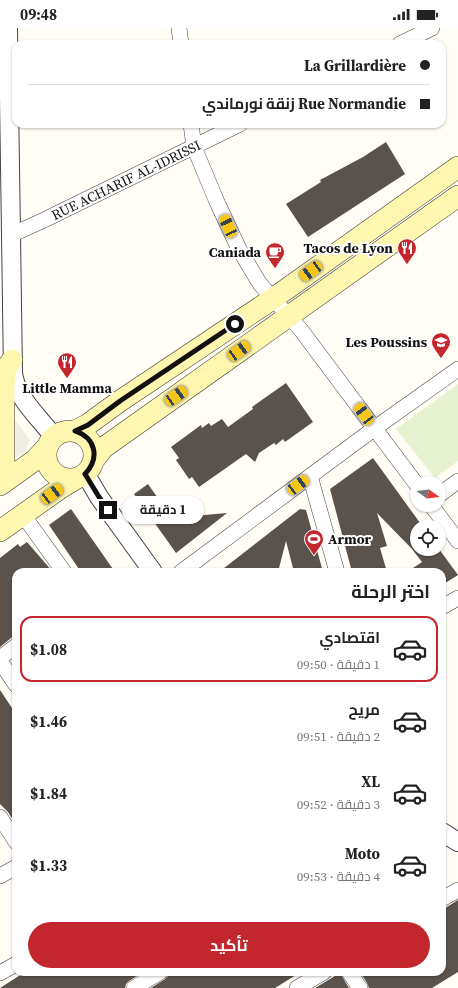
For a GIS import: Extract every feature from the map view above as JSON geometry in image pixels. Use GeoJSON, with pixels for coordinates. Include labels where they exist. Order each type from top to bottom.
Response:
{"type":"FeatureCollection","features":[{"type":"Feature","properties":{"kind":"main road"},"geometry":{"type":"LineString","coordinates":[[0,485],[31,463],[51,442],[64,432],[75,431],[88,425],[120,401],[274,298],[458,167]]}},
{"type":"Feature","properties":{"kind":"main road"},"geometry":{"type":"LineString","coordinates":[[0,531],[85,470],[103,448],[458,196]]}},
{"type":"Feature","properties":{"kind":"main road"},"geometry":{"type":"LineString","coordinates":[[0,485],[4,468],[5,379],[6,369],[12,360]]}},
{"type":"Feature","properties":{"kind":"main road"},"geometry":{"type":"LineString","coordinates":[[51,442],[47,452],[47,460],[53,471],[59,476],[67,478],[85,470],[94,448],[90,441],[82,434],[75,431]]}},
{"type":"Feature","properties":{"kind":"street"},"geometry":{"type":"LineString","coordinates":[[179,28],[180,40]]}},
{"type":"Feature","properties":{"kind":"street"},"geometry":{"type":"LineString","coordinates":[[408,40],[432,28]]}},
{"type":"Feature","properties":{"kind":"street"},"geometry":{"type":"LineString","coordinates":[[9,31],[12,360],[14,378],[18,390],[51,442]]}},
{"type":"Feature","properties":{"kind":"street"},"geometry":{"type":"LineString","coordinates":[[192,128],[194,147],[217,202],[239,249],[260,284],[301,330],[410,476]]}},
{"type":"Feature","properties":{"kind":"street","name":"RUE ACHARIF AL-IDRISSI"},"geometry":{"type":"LineString","coordinates":[[11,235],[232,128]]}},
{"type":"Feature","properties":{"kind":"street"},"geometry":{"type":"LineString","coordinates":[[186,568],[375,428],[458,369]]}},
{"type":"Feature","properties":{"kind":"street"},"geometry":{"type":"LineString","coordinates":[[85,470],[99,497],[150,568]]}},
{"type":"Feature","properties":{"kind":"street"},"geometry":{"type":"LineString","coordinates":[[310,476],[336,568]]}},
{"type":"Feature","properties":{"kind":"street"},"geometry":{"type":"LineString","coordinates":[[446,490],[458,481]]}},
{"type":"Feature","properties":{"kind":"street"},"geometry":{"type":"LineString","coordinates":[[436,512],[458,541]]}},
{"type":"Feature","properties":{"kind":"street"},"geometry":{"type":"LineString","coordinates":[[23,515],[61,568]]}},
{"type":"Feature","properties":{"kind":"street"},"geometry":{"type":"LineString","coordinates":[[446,605],[458,598]]}},
{"type":"Feature","properties":{"kind":"street"},"geometry":{"type":"LineString","coordinates":[[12,650],[0,660],[12,679]]}},
{"type":"Feature","properties":{"kind":"street"},"geometry":{"type":"LineString","coordinates":[[0,817],[12,836]]}},
{"type":"Feature","properties":{"kind":"street"},"geometry":{"type":"LineString","coordinates":[[446,834],[458,842]]}},
{"type":"Feature","properties":{"kind":"street"},"geometry":{"type":"LineString","coordinates":[[0,876],[12,869]]}},
{"type":"Feature","properties":{"kind":"street"},"geometry":{"type":"LineString","coordinates":[[446,897],[458,890]]}},
{"type":"Feature","properties":{"kind":"street"},"geometry":{"type":"LineString","coordinates":[[0,973],[12,966]]}},
{"type":"Feature","properties":{"kind":"street"},"geometry":{"type":"LineString","coordinates":[[134,988],[154,976]]}},
{"type":"Feature","properties":{"kind":"street"},"geometry":{"type":"LineString","coordinates":[[297,988],[317,976]]}},
{"type":"Feature","properties":{"kind":"street"},"geometry":{"type":"LineString","coordinates":[[352,976],[360,988]]}},
{"type":"Feature","properties":{"kind":"green space"},"geometry":{"type":"Polygon","coordinates":[[[458,384],[458,461],[438,476],[433,476],[396,429],[458,384]]]}},
{"type":"Feature","properties":{"kind":"shaded area"},"geometry":{"type":"Polygon","coordinates":[[[13,417],[30,440],[24,453],[17,457],[14,456],[13,417]]]}},
{"type":"Feature","properties":{"kind":"building"},"geometry":{"type":"Polygon","coordinates":[[[386,142],[405,174],[308,237],[286,204],[321,182],[320,180],[363,157],[386,142]]]}},
{"type":"Feature","properties":{"kind":"building"},"geometry":{"type":"Polygon","coordinates":[[[286,383],[313,422],[285,442],[283,439],[276,445],[274,443],[259,453],[255,462],[246,454],[199,487],[192,477],[189,479],[176,460],[179,458],[171,447],[201,425],[202,428],[209,423],[211,426],[222,419],[228,427],[253,409],[252,407],[286,383]]]}},
{"type":"Feature","properties":{"kind":"building"},"geometry":{"type":"Polygon","coordinates":[[[373,458],[410,509],[410,512],[412,512],[418,520],[410,520],[410,547],[377,513],[387,546],[380,548],[386,568],[351,568],[330,489],[373,458]]]}},
{"type":"Feature","properties":{"kind":"building"},"geometry":{"type":"Polygon","coordinates":[[[148,484],[162,504],[170,499],[182,517],[227,513],[176,553],[134,494],[148,484]]]}},
{"type":"Feature","properties":{"kind":"building"},"geometry":{"type":"Polygon","coordinates":[[[71,509],[112,568],[78,568],[49,525],[71,509]]]}},
{"type":"Feature","properties":{"kind":"building"},"geometry":{"type":"Polygon","coordinates":[[[300,509],[306,510],[322,568],[293,568],[286,541],[279,568],[224,568],[300,509]]]}},
{"type":"Feature","properties":{"kind":"building"},"geometry":{"type":"Polygon","coordinates":[[[27,542],[50,568],[12,568],[12,637],[0,647],[0,558],[18,544],[20,547],[27,542]]]}},
{"type":"Feature","properties":{"kind":"building"},"geometry":{"type":"Polygon","coordinates":[[[417,556],[444,556],[458,575],[446,582],[446,568],[413,568],[422,562],[417,556]]]}},
{"type":"Feature","properties":{"kind":"building"},"geometry":{"type":"Polygon","coordinates":[[[0,690],[12,708],[12,818],[0,804],[0,690]]]}},
{"type":"Feature","properties":{"kind":"building"},"geometry":{"type":"Polygon","coordinates":[[[458,900],[458,972],[432,988],[369,988],[363,976],[446,976],[446,908],[458,900]]]}},
{"type":"Feature","properties":{"kind":"building"},"geometry":{"type":"Polygon","coordinates":[[[19,976],[137,976],[126,984],[125,988],[0,988],[19,976]]]}},
{"type":"Feature","properties":{"kind":"building"},"geometry":{"type":"Polygon","coordinates":[[[168,976],[294,976],[275,988],[151,988],[168,976]]]}},
{"type":"Feature","properties":{"kind":"building"},"geometry":{"type":"Polygon","coordinates":[[[335,976],[342,976],[349,988],[315,988],[335,976]]]}},
{"type":"Feature","properties":{"kind":"place","name":"Tacos de Lyon"},"geometry":{"type":"Point","coordinates":[407,265]}},
{"type":"Feature","properties":{"kind":"place","name":"Caniada"},"geometry":{"type":"Point","coordinates":[275,269]}},
{"type":"Feature","properties":{"kind":"place","name":"Les Poussins"},"geometry":{"type":"Point","coordinates":[441,359]}},
{"type":"Feature","properties":{"kind":"place","name":"Little Mamma"},"geometry":{"type":"Point","coordinates":[67,379]}},
{"type":"Feature","properties":{"kind":"place","name":"Armor"},"geometry":{"type":"Point","coordinates":[314,556]}},
{"type":"Feature","properties":{"kind":"route"},"geometry":{"type":"LineString","coordinates":[[108,510],[85,474],[91,467],[94,460],[94,448],[88,438],[75,431],[88,425],[120,401],[235,324]]}}]}
